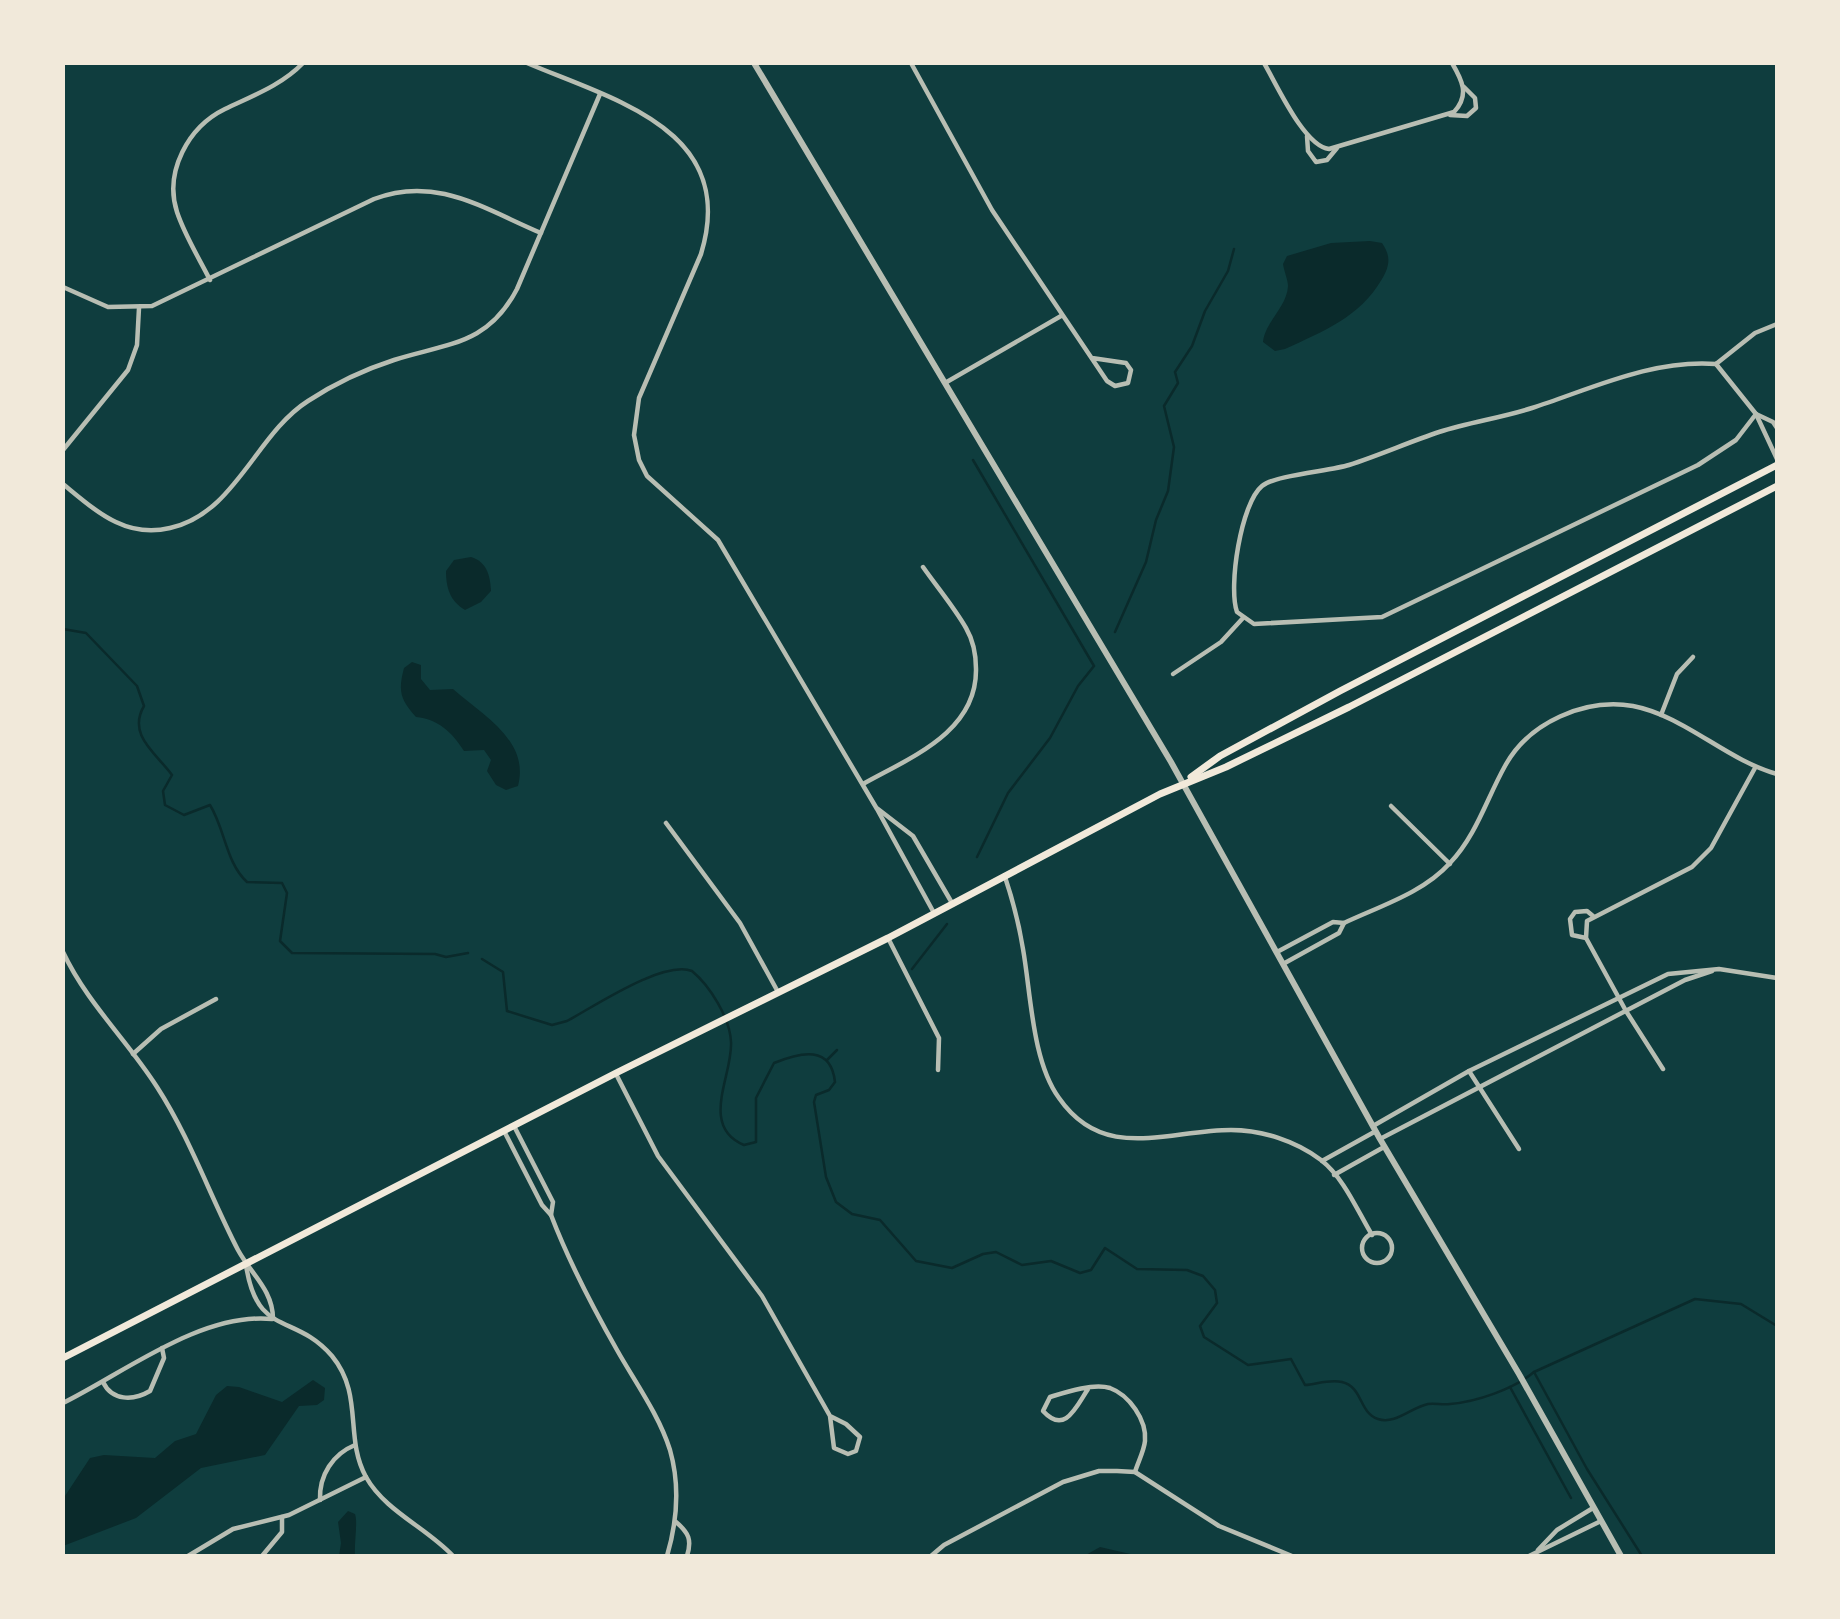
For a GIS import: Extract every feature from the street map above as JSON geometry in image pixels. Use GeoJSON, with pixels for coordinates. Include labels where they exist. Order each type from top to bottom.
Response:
{"type":"FeatureCollection","features":[{"type":"Feature","properties":{"kind":"main road"},"geometry":{"type":"LineString","coordinates":[[1182,784],[1220,756],[1340,691],[1777,465]]}},
{"type":"Feature","properties":{"kind":"main road"},"geometry":{"type":"LineString","coordinates":[[63,1358],[616,1073],[888,938],[1182,784],[1226,767],[1349,707],[1777,486]]}},
{"type":"Feature","properties":{"kind":"street"},"geometry":{"type":"LineString","coordinates":[[210,280],[175,204],[174,181],[180,158],[192,135],[213,116],[274,85],[303,63]]}},
{"type":"Feature","properties":{"kind":"street"},"geometry":{"type":"LineString","coordinates":[[527,63],[651,117],[675,135],[698,168],[708,205],[707,229],[701,254],[636,407],[634,435],[639,460],[658,489],[700,521],[718,540],[877,809],[934,913]]}},
{"type":"Feature","properties":{"kind":"street"},"geometry":{"type":"LineString","coordinates":[[754,63],[1182,784],[1384,1147],[1526,1386],[1621,1556]]}},
{"type":"Feature","properties":{"kind":"street"},"geometry":{"type":"LineString","coordinates":[[911,63],[960,157],[1061,316],[1110,384],[1121,387],[1128,383],[1131,370],[1126,362],[1092,358]]}},
{"type":"Feature","properties":{"kind":"street"},"geometry":{"type":"LineString","coordinates":[[1264,63],[1307,135],[1320,147],[1338,148],[1449,114],[1467,116],[1476,108],[1475,98],[1464,87],[1452,63]]}},
{"type":"Feature","properties":{"kind":"street"},"geometry":{"type":"LineString","coordinates":[[1449,114],[1461,103],[1464,87]]}},
{"type":"Feature","properties":{"kind":"street"},"geometry":{"type":"LineString","coordinates":[[63,484],[100,514],[122,526],[156,530],[189,522],[215,503],[291,415],[308,401],[379,365],[453,346],[488,326],[512,298],[600,94]]}},
{"type":"Feature","properties":{"kind":"street"},"geometry":{"type":"LineString","coordinates":[[1307,135],[1308,151],[1316,162],[1326,160],[1338,148]]}},
{"type":"Feature","properties":{"kind":"street"},"geometry":{"type":"LineString","coordinates":[[63,287],[108,307],[139,308],[165,302],[374,199],[408,189],[447,193],[541,233]]}},
{"type":"Feature","properties":{"kind":"street"},"geometry":{"type":"LineString","coordinates":[[63,450],[128,370],[137,345],[139,308]]}},
{"type":"Feature","properties":{"kind":"street"},"geometry":{"type":"LineString","coordinates":[[945,383],[1061,316]]}},
{"type":"Feature","properties":{"kind":"street"},"geometry":{"type":"LineString","coordinates":[[1756,414],[1736,440],[1706,461],[1382,617],[1302,619],[1254,624],[1242,618],[1234,602],[1234,586],[1247,508],[1253,494],[1265,483],[1346,466],[1440,432],[1533,408],[1601,382],[1685,363],[1716,364],[1755,333],[1777,324]]}},
{"type":"Feature","properties":{"kind":"street"},"geometry":{"type":"LineString","coordinates":[[1716,364],[1756,414],[1777,459]]}},
{"type":"Feature","properties":{"kind":"street"},"geometry":{"type":"LineString","coordinates":[[1756,414],[1773,422],[1777,428]]}},
{"type":"Feature","properties":{"kind":"street"},"geometry":{"type":"LineString","coordinates":[[863,785],[943,737],[965,711],[974,686],[976,658],[967,628],[923,567]]}},
{"type":"Feature","properties":{"kind":"street"},"geometry":{"type":"LineString","coordinates":[[1172,674],[1222,642],[1242,618]]}},
{"type":"Feature","properties":{"kind":"street"},"geometry":{"type":"LineString","coordinates":[[1661,715],[1677,674],[1693,657]]}},
{"type":"Feature","properties":{"kind":"street"},"geometry":{"type":"LineString","coordinates":[[1277,952],[1333,922],[1344,923],[1419,889],[1450,864],[1466,843],[1506,763],[1535,732],[1569,712],[1617,704],[1661,715],[1755,768],[1777,774]]}},
{"type":"Feature","properties":{"kind":"street"},"geometry":{"type":"LineString","coordinates":[[1663,1069],[1626,1011],[1587,938],[1587,921],[1702,859],[1711,848],[1755,768]]}},
{"type":"Feature","properties":{"kind":"street"},"geometry":{"type":"LineString","coordinates":[[1391,806],[1450,864]]}},
{"type":"Feature","properties":{"kind":"street"},"geometry":{"type":"LineString","coordinates":[[877,809],[913,836],[952,903]]}},
{"type":"Feature","properties":{"kind":"street"},"geometry":{"type":"LineString","coordinates":[[666,823],[740,923],[779,993]]}},
{"type":"Feature","properties":{"kind":"street"},"geometry":{"type":"LineString","coordinates":[[1004,876],[1017,913],[1046,1075],[1058,1098],[1079,1119],[1104,1134],[1132,1140],[1217,1131],[1246,1131],[1284,1140],[1322,1161],[1334,1175],[1371,1235]]}},
{"type":"Feature","properties":{"kind":"street"},"geometry":{"type":"LineString","coordinates":[[1587,938],[1572,935],[1570,919],[1575,912],[1587,911],[1592,916]]}},
{"type":"Feature","properties":{"kind":"street"},"geometry":{"type":"LineString","coordinates":[[1283,964],[1339,933],[1344,923]]}},
{"type":"Feature","properties":{"kind":"street"},"geometry":{"type":"LineString","coordinates":[[888,938],[939,1038],[938,1070]]}},
{"type":"Feature","properties":{"kind":"street"},"geometry":{"type":"LineString","coordinates":[[63,951],[108,1025],[133,1054],[175,1116],[214,1204],[245,1264],[254,1297],[261,1310],[273,1319],[312,1338],[334,1359],[352,1396],[355,1445],[366,1477],[388,1503],[453,1556]]}},
{"type":"Feature","properties":{"kind":"street"},"geometry":{"type":"LineString","coordinates":[[1322,1161],[1469,1071],[1668,974],[1719,969],[1777,978]]}},
{"type":"Feature","properties":{"kind":"street"},"geometry":{"type":"LineString","coordinates":[[1380,1139],[1685,980],[1719,969]]}},
{"type":"Feature","properties":{"kind":"street"},"geometry":{"type":"LineString","coordinates":[[133,1054],[161,1029],[216,999]]}},
{"type":"Feature","properties":{"kind":"street"},"geometry":{"type":"LineString","coordinates":[[1469,1071],[1519,1149]]}},
{"type":"Feature","properties":{"kind":"street"},"geometry":{"type":"LineString","coordinates":[[616,1073],[657,1156],[762,1296],[830,1416],[834,1448],[849,1454],[856,1451],[860,1444],[857,1431],[830,1416]]}},
{"type":"Feature","properties":{"kind":"street"},"geometry":{"type":"LineString","coordinates":[[514,1125],[553,1202],[551,1215]]}},
{"type":"Feature","properties":{"kind":"street"},"geometry":{"type":"LineString","coordinates":[[504,1131],[542,1205],[551,1215],[571,1267],[640,1390],[670,1450],[676,1489],[676,1522],[667,1556]]}},
{"type":"Feature","properties":{"kind":"street"},"geometry":{"type":"LineString","coordinates":[[1334,1175],[1384,1147]]}},
{"type":"Feature","properties":{"kind":"street"},"geometry":{"type":"LineString","coordinates":[[1371,1235],[1385,1236],[1391,1243],[1390,1257],[1382,1263],[1372,1262],[1363,1251],[1364,1241],[1371,1235]]}},
{"type":"Feature","properties":{"kind":"street"},"geometry":{"type":"LineString","coordinates":[[245,1264],[267,1290],[273,1305],[273,1319]]}},
{"type":"Feature","properties":{"kind":"street"},"geometry":{"type":"LineString","coordinates":[[63,1403],[162,1348],[218,1326],[261,1318],[273,1319]]}},
{"type":"Feature","properties":{"kind":"street"},"geometry":{"type":"LineString","coordinates":[[103,1382],[107,1392],[117,1397],[127,1398],[150,1391],[164,1358],[162,1348]]}},
{"type":"Feature","properties":{"kind":"street"},"geometry":{"type":"LineString","coordinates":[[1088,1389],[1068,1417],[1059,1422],[1051,1420],[1043,1411],[1045,1401],[1050,1397],[1088,1389],[1111,1389],[1139,1414],[1144,1443],[1135,1472]]}},
{"type":"Feature","properties":{"kind":"street"},"geometry":{"type":"LineString","coordinates":[[320,1500],[319,1482],[341,1451],[355,1445]]}},
{"type":"Feature","properties":{"kind":"street"},"geometry":{"type":"LineString","coordinates":[[932,1556],[944,1545],[1063,1482],[1099,1471],[1135,1472],[1219,1526],[1292,1556]]}},
{"type":"Feature","properties":{"kind":"street"},"geometry":{"type":"LineString","coordinates":[[188,1556],[233,1529],[282,1517],[366,1477]]}},
{"type":"Feature","properties":{"kind":"street"},"geometry":{"type":"LineString","coordinates":[[1535,1553],[1557,1530],[1593,1507]]}},
{"type":"Feature","properties":{"kind":"street"},"geometry":{"type":"LineString","coordinates":[[262,1556],[275,1544],[282,1532],[282,1517]]}},
{"type":"Feature","properties":{"kind":"street"},"geometry":{"type":"LineString","coordinates":[[1529,1556],[1601,1521]]}},
{"type":"Feature","properties":{"kind":"street"},"geometry":{"type":"LineString","coordinates":[[676,1522],[687,1531],[691,1543],[687,1556]]}},
{"type":"Feature","properties":{"kind":"street"},"geometry":{"type":"LineString","coordinates":[[1271,1556],[1275,1550]]}},
{"type":"Feature","properties":{"kind":"water"},"geometry":{"type":"Polygon","coordinates":[[[1331,243],[1382,243],[1388,261],[1382,279],[1363,303],[1340,321],[1285,349],[1275,351],[1263,342],[1287,294],[1288,284],[1283,264],[1287,256],[1331,243]]]}},
{"type":"Feature","properties":{"kind":"water"},"geometry":{"type":"Polygon","coordinates":[[[471,557],[481,562],[487,570],[491,591],[481,602],[465,610],[450,594],[446,571],[454,560],[471,557]]]}},
{"type":"Feature","properties":{"kind":"water"},"geometry":{"type":"Polygon","coordinates":[[[412,662],[421,665],[421,679],[430,690],[453,689],[501,730],[517,755],[520,770],[518,786],[506,790],[496,785],[487,771],[491,760],[484,750],[464,751],[444,728],[431,720],[416,717],[404,700],[401,689],[404,668],[412,662]]]}},
{"type":"Feature","properties":{"kind":"water"},"geometry":{"type":"Polygon","coordinates":[[[313,1380],[325,1388],[324,1400],[317,1405],[299,1406],[265,1455],[201,1468],[136,1518],[63,1546],[63,1499],[90,1458],[104,1455],[155,1458],[175,1441],[196,1434],[216,1395],[227,1386],[239,1387],[282,1402],[313,1380]]]}},
{"type":"Feature","properties":{"kind":"water"},"geometry":{"type":"Polygon","coordinates":[[[348,1511],[355,1514],[356,1518],[355,1556],[339,1556],[341,1543],[338,1522],[348,1511]]]}},
{"type":"Feature","properties":{"kind":"water"},"geometry":{"type":"Polygon","coordinates":[[[1100,1547],[1139,1556],[1084,1556],[1100,1547]]]}},
{"type":"Feature","properties":{"kind":"waterway"},"geometry":{"type":"LineString","coordinates":[[1115,632],[1146,562],[1156,520],[1168,491],[1174,447],[1164,406],[1178,383],[1175,372],[1192,346],[1205,311],[1228,271],[1234,249]]}},
{"type":"Feature","properties":{"kind":"waterway"},"geometry":{"type":"LineString","coordinates":[[973,460],[1094,666],[1078,686],[1050,738],[1008,793],[977,857]]}},
{"type":"Feature","properties":{"kind":"waterway"},"geometry":{"type":"LineString","coordinates":[[63,629],[86,633],[137,686],[144,706],[140,716],[141,735],[172,775],[163,791],[165,805],[184,815],[210,805],[234,865],[247,882],[282,883],[287,893],[280,941],[292,953],[435,954],[446,957],[468,953]]}},
{"type":"Feature","properties":{"kind":"waterway"},"geometry":{"type":"LineString","coordinates":[[912,969],[947,924]]}},
{"type":"Feature","properties":{"kind":"waterway"},"geometry":{"type":"LineString","coordinates":[[482,959],[503,972],[507,1011],[552,1025],[567,1021],[647,978],[679,969],[692,971],[718,1003],[730,1033],[730,1055],[721,1099],[723,1126],[744,1145],[756,1142],[756,1098],[774,1063],[804,1054],[821,1057],[828,1062],[835,1082],[829,1090],[816,1095],[814,1102],[826,1177],[836,1202],[852,1214],[880,1220],[916,1261],[952,1268],[983,1254],[996,1252],[1022,1265],[1051,1261],[1080,1273],[1091,1270],[1105,1248],[1137,1269],[1187,1270],[1203,1276],[1215,1290],[1217,1303],[1200,1326],[1204,1337],[1248,1365],[1291,1359],[1305,1385],[1333,1381],[1349,1385],[1358,1394],[1367,1411],[1378,1419],[1391,1420],[1428,1404],[1460,1403],[1494,1394],[1534,1372],[1695,1299],[1741,1304],[1777,1326]]}},
{"type":"Feature","properties":{"kind":"waterway"},"geometry":{"type":"LineString","coordinates":[[827,1060],[837,1050]]}},
{"type":"Feature","properties":{"kind":"waterway"},"geometry":{"type":"LineString","coordinates":[[1534,1372],[1587,1469],[1642,1556]]}},
{"type":"Feature","properties":{"kind":"waterway"},"geometry":{"type":"LineString","coordinates":[[1510,1387],[1571,1498]]}}]}
